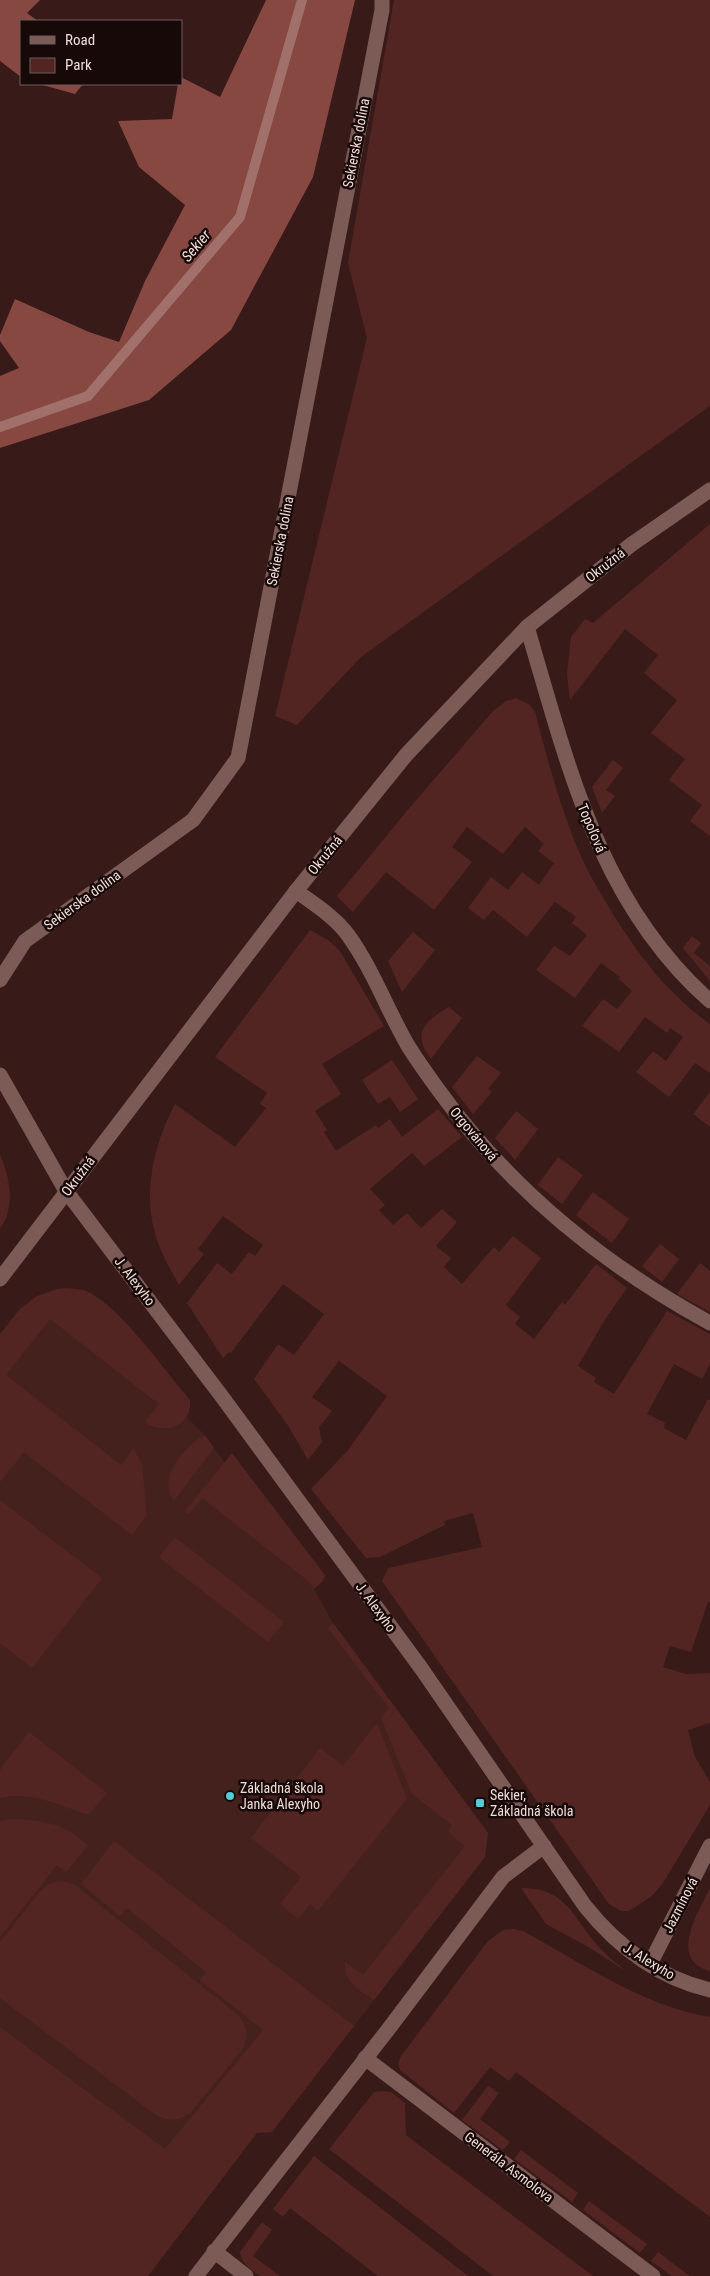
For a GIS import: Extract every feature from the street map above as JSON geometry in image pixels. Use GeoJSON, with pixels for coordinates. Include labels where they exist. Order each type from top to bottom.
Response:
{"type":"FeatureCollection","features":[{"type":"Feature","properties":{"kind":"street","name":"Sekierska dolina"},"geometry":{"type":"LineString","coordinates":[[0,980],[25,941],[193,820],[238,758],[382,10],[382,0]]}},
{"type":"Feature","properties":{"kind":"street","name":"Okružná"},"geometry":{"type":"LineString","coordinates":[[0,1279],[296,891],[406,755],[527,627],[632,544],[710,490]]}},
{"type":"Feature","properties":{"kind":"street","name":"Topoľová"},"geometry":{"type":"LineString","coordinates":[[527,627],[567,762],[586,817],[605,859],[643,925],[666,957],[710,1001]]}},
{"type":"Feature","properties":{"kind":"street","name":"Orgovánová"},"geometry":{"type":"LineString","coordinates":[[296,891],[326,913],[348,934],[408,1045],[437,1088],[486,1150],[520,1185],[597,1250],[667,1300],[710,1323]]}},
{"type":"Feature","properties":{"kind":"street"},"geometry":{"type":"LineString","coordinates":[[0,1074],[66,1191]]}},
{"type":"Feature","properties":{"kind":"street","name":"J. Alexyho"},"geometry":{"type":"LineString","coordinates":[[66,1191],[421,1668],[580,1899],[609,1934],[635,1956],[674,1977],[710,1990]]}},
{"type":"Feature","properties":{"kind":"street"},"geometry":{"type":"LineString","coordinates":[[196,2276],[503,1877],[544,1846]]}},
{"type":"Feature","properties":{"kind":"street","name":"Jazmínová"},"geometry":{"type":"LineString","coordinates":[[650,1964],[710,1846]]}},
{"type":"Feature","properties":{"kind":"street","name":"Generála Asmolova"},"geometry":{"type":"LineString","coordinates":[[365,2058],[653,2276]]}},
{"type":"Feature","properties":{"kind":"street"},"geometry":{"type":"LineString","coordinates":[[214,2251],[246,2276]]}},
{"type":"Feature","properties":{"kind":"shaded area"},"geometry":{"type":"Polygon","coordinates":[[[0,0],[40,0],[27,13],[37,20],[20,20],[20,76],[0,61],[0,0]]]}},
{"type":"Feature","properties":{"kind":"shaded area"},"geometry":{"type":"Polygon","coordinates":[[[266,0],[355,0],[313,177],[231,330],[149,400],[0,448],[0,376],[19,368],[0,341],[0,335],[15,299],[89,332],[119,342],[145,281],[185,205],[139,167],[118,121],[172,119],[178,85],[182,85],[182,78],[220,97],[266,0]]]}},
{"type":"Feature","properties":{"kind":"shaded area"},"geometry":{"type":"Polygon","coordinates":[[[43,85],[82,85],[75,94],[43,85]]]}},
{"type":"Feature","properties":{"kind":"shaded area","name":"Základná škola Janka Alexyho"},"geometry":{"type":"Polygon","coordinates":[[[51,1313],[125,1357],[205,1435],[314,1589],[333,1623],[488,1833],[485,1857],[272,2132],[257,2133],[148,2276],[0,2276],[0,1339],[51,1313]]]}},
{"type":"Feature","properties":{"kind":"green space"},"geometry":{"type":"Polygon","coordinates":[[[394,0],[710,0],[710,406],[361,657],[297,725],[275,716],[367,338],[348,263],[394,0]]]}},
{"type":"Feature","properties":{"kind":"green space"},"geometry":{"type":"Polygon","coordinates":[[[710,524],[710,836],[690,821],[702,805],[669,780],[685,759],[651,733],[677,700],[644,673],[658,655],[625,629],[570,700],[567,674],[571,637],[585,619],[593,623],[710,524]]]}},
{"type":"Feature","properties":{"kind":"green space"},"geometry":{"type":"Polygon","coordinates":[[[516,698],[530,705],[535,712],[554,780],[577,847],[613,914],[656,974],[681,1000],[710,1024],[710,1073],[695,1063],[669,1097],[636,1072],[653,1051],[666,1061],[683,1037],[670,1028],[667,1033],[645,1017],[619,1052],[582,1026],[603,999],[617,1009],[632,991],[618,978],[620,977],[601,963],[575,998],[536,970],[554,946],[570,956],[587,935],[572,923],[576,917],[555,902],[527,937],[493,910],[484,920],[468,908],[491,877],[508,890],[522,872],[539,885],[554,863],[538,851],[544,844],[525,827],[503,854],[467,827],[452,847],[472,862],[434,910],[386,872],[353,912],[337,896],[493,711],[506,701],[516,698]]]}},
{"type":"Feature","properties":{"kind":"green space"},"geometry":{"type":"Polygon","coordinates":[[[613,760],[623,768],[606,790],[615,796],[602,813],[592,787],[613,760]]]}},
{"type":"Feature","properties":{"kind":"green space"},"geometry":{"type":"Polygon","coordinates":[[[310,930],[328,940],[340,951],[384,1026],[322,1064],[341,1094],[315,1111],[327,1130],[324,1132],[336,1151],[376,1125],[378,1128],[390,1119],[402,1137],[438,1109],[462,1137],[424,1166],[412,1153],[370,1189],[385,1205],[379,1210],[393,1225],[407,1213],[421,1228],[442,1209],[457,1222],[436,1246],[451,1258],[444,1267],[462,1284],[494,1247],[499,1252],[513,1236],[541,1258],[506,1305],[520,1317],[515,1324],[534,1339],[562,1302],[565,1305],[596,1264],[627,1288],[606,1318],[578,1366],[596,1378],[594,1382],[614,1394],[667,1311],[710,1334],[710,1364],[702,1379],[674,1364],[647,1414],[665,1423],[664,1428],[686,1440],[708,1399],[710,1400],[710,1602],[708,1602],[691,1652],[670,1646],[663,1667],[686,1674],[710,1673],[710,1723],[688,1730],[695,1757],[710,1782],[710,1805],[663,1883],[652,1896],[629,1911],[621,1911],[609,1904],[382,1581],[388,1568],[482,1547],[473,1513],[444,1521],[445,1525],[380,1557],[366,1558],[311,1489],[348,1450],[387,1396],[339,1361],[312,1397],[332,1411],[319,1427],[322,1442],[308,1460],[287,1424],[254,1379],[278,1344],[294,1355],[324,1314],[283,1284],[231,1353],[229,1352],[223,1358],[187,1303],[217,1263],[232,1274],[249,1252],[255,1256],[263,1245],[223,1216],[198,1249],[204,1254],[179,1285],[158,1244],[151,1213],[151,1181],[157,1149],[168,1118],[175,1104],[235,1147],[266,1108],[260,1104],[267,1093],[215,1057],[310,930]]]}},
{"type":"Feature","properties":{"kind":"green space"},"geometry":{"type":"Polygon","coordinates":[[[413,932],[435,950],[402,992],[388,961],[413,932]]]}},
{"type":"Feature","properties":{"kind":"green space"},"geometry":{"type":"Polygon","coordinates":[[[692,936],[701,943],[694,953],[710,966],[710,981],[683,948],[692,936]]]}},
{"type":"Feature","properties":{"kind":"green space"},"geometry":{"type":"Polygon","coordinates":[[[449,1007],[462,1018],[431,1059],[422,1041],[423,1028],[433,1017],[449,1007]]]}},
{"type":"Feature","properties":{"kind":"green space"},"geometry":{"type":"Polygon","coordinates":[[[477,1056],[501,1073],[488,1089],[492,1092],[473,1114],[452,1087],[477,1056]]]}},
{"type":"Feature","properties":{"kind":"green space"},"geometry":{"type":"Polygon","coordinates":[[[392,1060],[418,1099],[400,1112],[390,1097],[378,1104],[362,1080],[392,1060]]]}},
{"type":"Feature","properties":{"kind":"green space"},"geometry":{"type":"Polygon","coordinates":[[[710,1092],[710,1127],[693,1114],[710,1092]]]}},
{"type":"Feature","properties":{"kind":"green space"},"geometry":{"type":"Polygon","coordinates":[[[516,1111],[538,1129],[515,1160],[495,1138],[516,1111]]]}},
{"type":"Feature","properties":{"kind":"green space"},"geometry":{"type":"Polygon","coordinates":[[[0,1154],[9,1183],[10,1202],[5,1220],[0,1229],[0,1154]]]}},
{"type":"Feature","properties":{"kind":"green space"},"geometry":{"type":"Polygon","coordinates":[[[558,1157],[583,1175],[562,1204],[538,1185],[558,1157]]]}},
{"type":"Feature","properties":{"kind":"green space"},"geometry":{"type":"Polygon","coordinates":[[[593,1192],[629,1219],[612,1243],[576,1215],[593,1192]]]}},
{"type":"Feature","properties":{"kind":"green space"},"geometry":{"type":"Polygon","coordinates":[[[660,1244],[679,1259],[662,1282],[642,1266],[660,1244]]]}},
{"type":"Feature","properties":{"kind":"green space"},"geometry":{"type":"Polygon","coordinates":[[[700,1263],[710,1271],[710,1312],[677,1294],[700,1263]]]}},
{"type":"Feature","properties":{"kind":"green space"},"geometry":{"type":"Polygon","coordinates":[[[67,1288],[86,1291],[113,1310],[141,1340],[190,1400],[190,1409],[187,1416],[176,1426],[160,1428],[145,1422],[159,1404],[50,1319],[6,1375],[121,1465],[134,1448],[142,1465],[147,1515],[132,1535],[24,1452],[0,1482],[0,1334],[20,1309],[37,1296],[57,1289],[67,1288]]]}},
{"type":"Feature","properties":{"kind":"green space"},"geometry":{"type":"Polygon","coordinates":[[[205,1435],[214,1448],[174,1501],[169,1492],[168,1483],[175,1464],[189,1447],[205,1435]]]}},
{"type":"Feature","properties":{"kind":"green space"},"geometry":{"type":"Polygon","coordinates":[[[232,1453],[325,1575],[323,1581],[314,1589],[307,1580],[202,1498],[189,1514],[185,1511],[232,1453]]]}},
{"type":"Feature","properties":{"kind":"green space"},"geometry":{"type":"Polygon","coordinates":[[[0,1500],[102,1578],[32,1668],[0,1643],[0,1500]]]}},
{"type":"Feature","properties":{"kind":"green space"},"geometry":{"type":"Polygon","coordinates":[[[175,1537],[284,1622],[268,1642],[159,1557],[175,1537]]]}},
{"type":"Feature","properties":{"kind":"green space"},"geometry":{"type":"Polygon","coordinates":[[[333,1623],[488,1833],[485,1857],[374,2000],[358,1989],[350,1980],[345,1969],[345,1962],[363,1975],[465,1846],[448,1832],[452,1825],[412,1794],[381,1718],[389,1708],[328,1628],[333,1623]]]}},
{"type":"Feature","properties":{"kind":"green space"},"geometry":{"type":"Polygon","coordinates":[[[377,1723],[407,1799],[318,1911],[310,1904],[298,1919],[280,1904],[301,1877],[251,1838],[320,1748],[343,1766],[377,1723]]]}},
{"type":"Feature","properties":{"kind":"green space"},"geometry":{"type":"Polygon","coordinates":[[[29,1732],[107,1793],[90,1813],[86,1814],[55,1803],[24,1796],[0,1798],[0,1770],[29,1732]]]}},
{"type":"Feature","properties":{"kind":"green space"},"geometry":{"type":"Polygon","coordinates":[[[10,1819],[32,1820],[52,1824],[71,1832],[88,1846],[66,1872],[57,1865],[0,1937],[0,1821],[10,1819]]]}},
{"type":"Feature","properties":{"kind":"green space"},"geometry":{"type":"Polygon","coordinates":[[[114,1841],[354,2026],[272,2132],[257,2133],[148,2276],[0,2276],[0,2027],[165,2149],[263,2030],[200,1980],[206,1972],[127,1908],[120,1916],[81,1884],[114,1841]]]}},
{"type":"Feature","properties":{"kind":"green space"},"geometry":{"type":"Polygon","coordinates":[[[58,1881],[68,1882],[76,1886],[238,2015],[244,2024],[246,2040],[242,2050],[187,2115],[174,2120],[156,2115],[0,1998],[0,1942],[41,1890],[49,1884],[58,1881]]]}},
{"type":"Feature","properties":{"kind":"green space"},"geometry":{"type":"Polygon","coordinates":[[[521,1888],[547,1892],[564,1903],[601,1949],[627,1972],[590,1948],[546,1924],[521,1888]]]}},
{"type":"Feature","properties":{"kind":"green space"},"geometry":{"type":"Polygon","coordinates":[[[710,1888],[710,1971],[697,1965],[691,1957],[688,1946],[694,1922],[710,1888]]]}},
{"type":"Feature","properties":{"kind":"green space"},"geometry":{"type":"Polygon","coordinates":[[[503,1930],[523,1931],[591,1970],[637,1993],[660,2003],[710,2017],[710,2217],[516,2072],[509,2081],[490,2067],[454,2113],[400,2070],[398,2063],[401,2056],[488,1941],[503,1930]]]}},
{"type":"Feature","properties":{"kind":"green space"},"geometry":{"type":"Polygon","coordinates":[[[488,2086],[499,2093],[480,2119],[510,2142],[503,2150],[462,2120],[488,2086]]]}},
{"type":"Feature","properties":{"kind":"green space"},"geometry":{"type":"Polygon","coordinates":[[[374,2092],[391,2092],[405,2103],[406,2135],[593,2276],[493,2276],[329,2149],[374,2092]]]}},
{"type":"Feature","properties":{"kind":"green space"},"geometry":{"type":"Polygon","coordinates":[[[521,2150],[578,2193],[572,2202],[514,2159],[521,2150]]]}},
{"type":"Feature","properties":{"kind":"green space"},"geometry":{"type":"Polygon","coordinates":[[[314,2156],[468,2276],[378,2276],[290,2208],[283,2217],[273,2209],[314,2156]]]}},
{"type":"Feature","properties":{"kind":"green space"},"geometry":{"type":"Polygon","coordinates":[[[589,2201],[647,2244],[640,2253],[583,2210],[589,2201]]]}},
{"type":"Feature","properties":{"kind":"green space"},"geometry":{"type":"Polygon","coordinates":[[[262,2222],[272,2230],[253,2256],[280,2276],[262,2276],[255,2273],[248,2267],[241,2256],[240,2252],[262,2222]]]}},
{"type":"Feature","properties":{"kind":"green space"},"geometry":{"type":"Polygon","coordinates":[[[658,2252],[690,2276],[672,2276],[651,2261],[658,2252]]]}},
{"type":"Feature","properties":{"kind":"waterway","name":"Sekier"},"geometry":{"type":"LineString","coordinates":[[0,427],[88,396],[240,217],[302,0]]}},
{"type":"Feature","properties":{"kind":"place","name":"Základná škola Janka Alexyho"},"geometry":{"type":"Point","coordinates":[230,1796]}},
{"type":"Feature","properties":{"kind":"place","name":"Sekier, Základná škola"},"geometry":{"type":"Point","coordinates":[480,1803]}}]}
